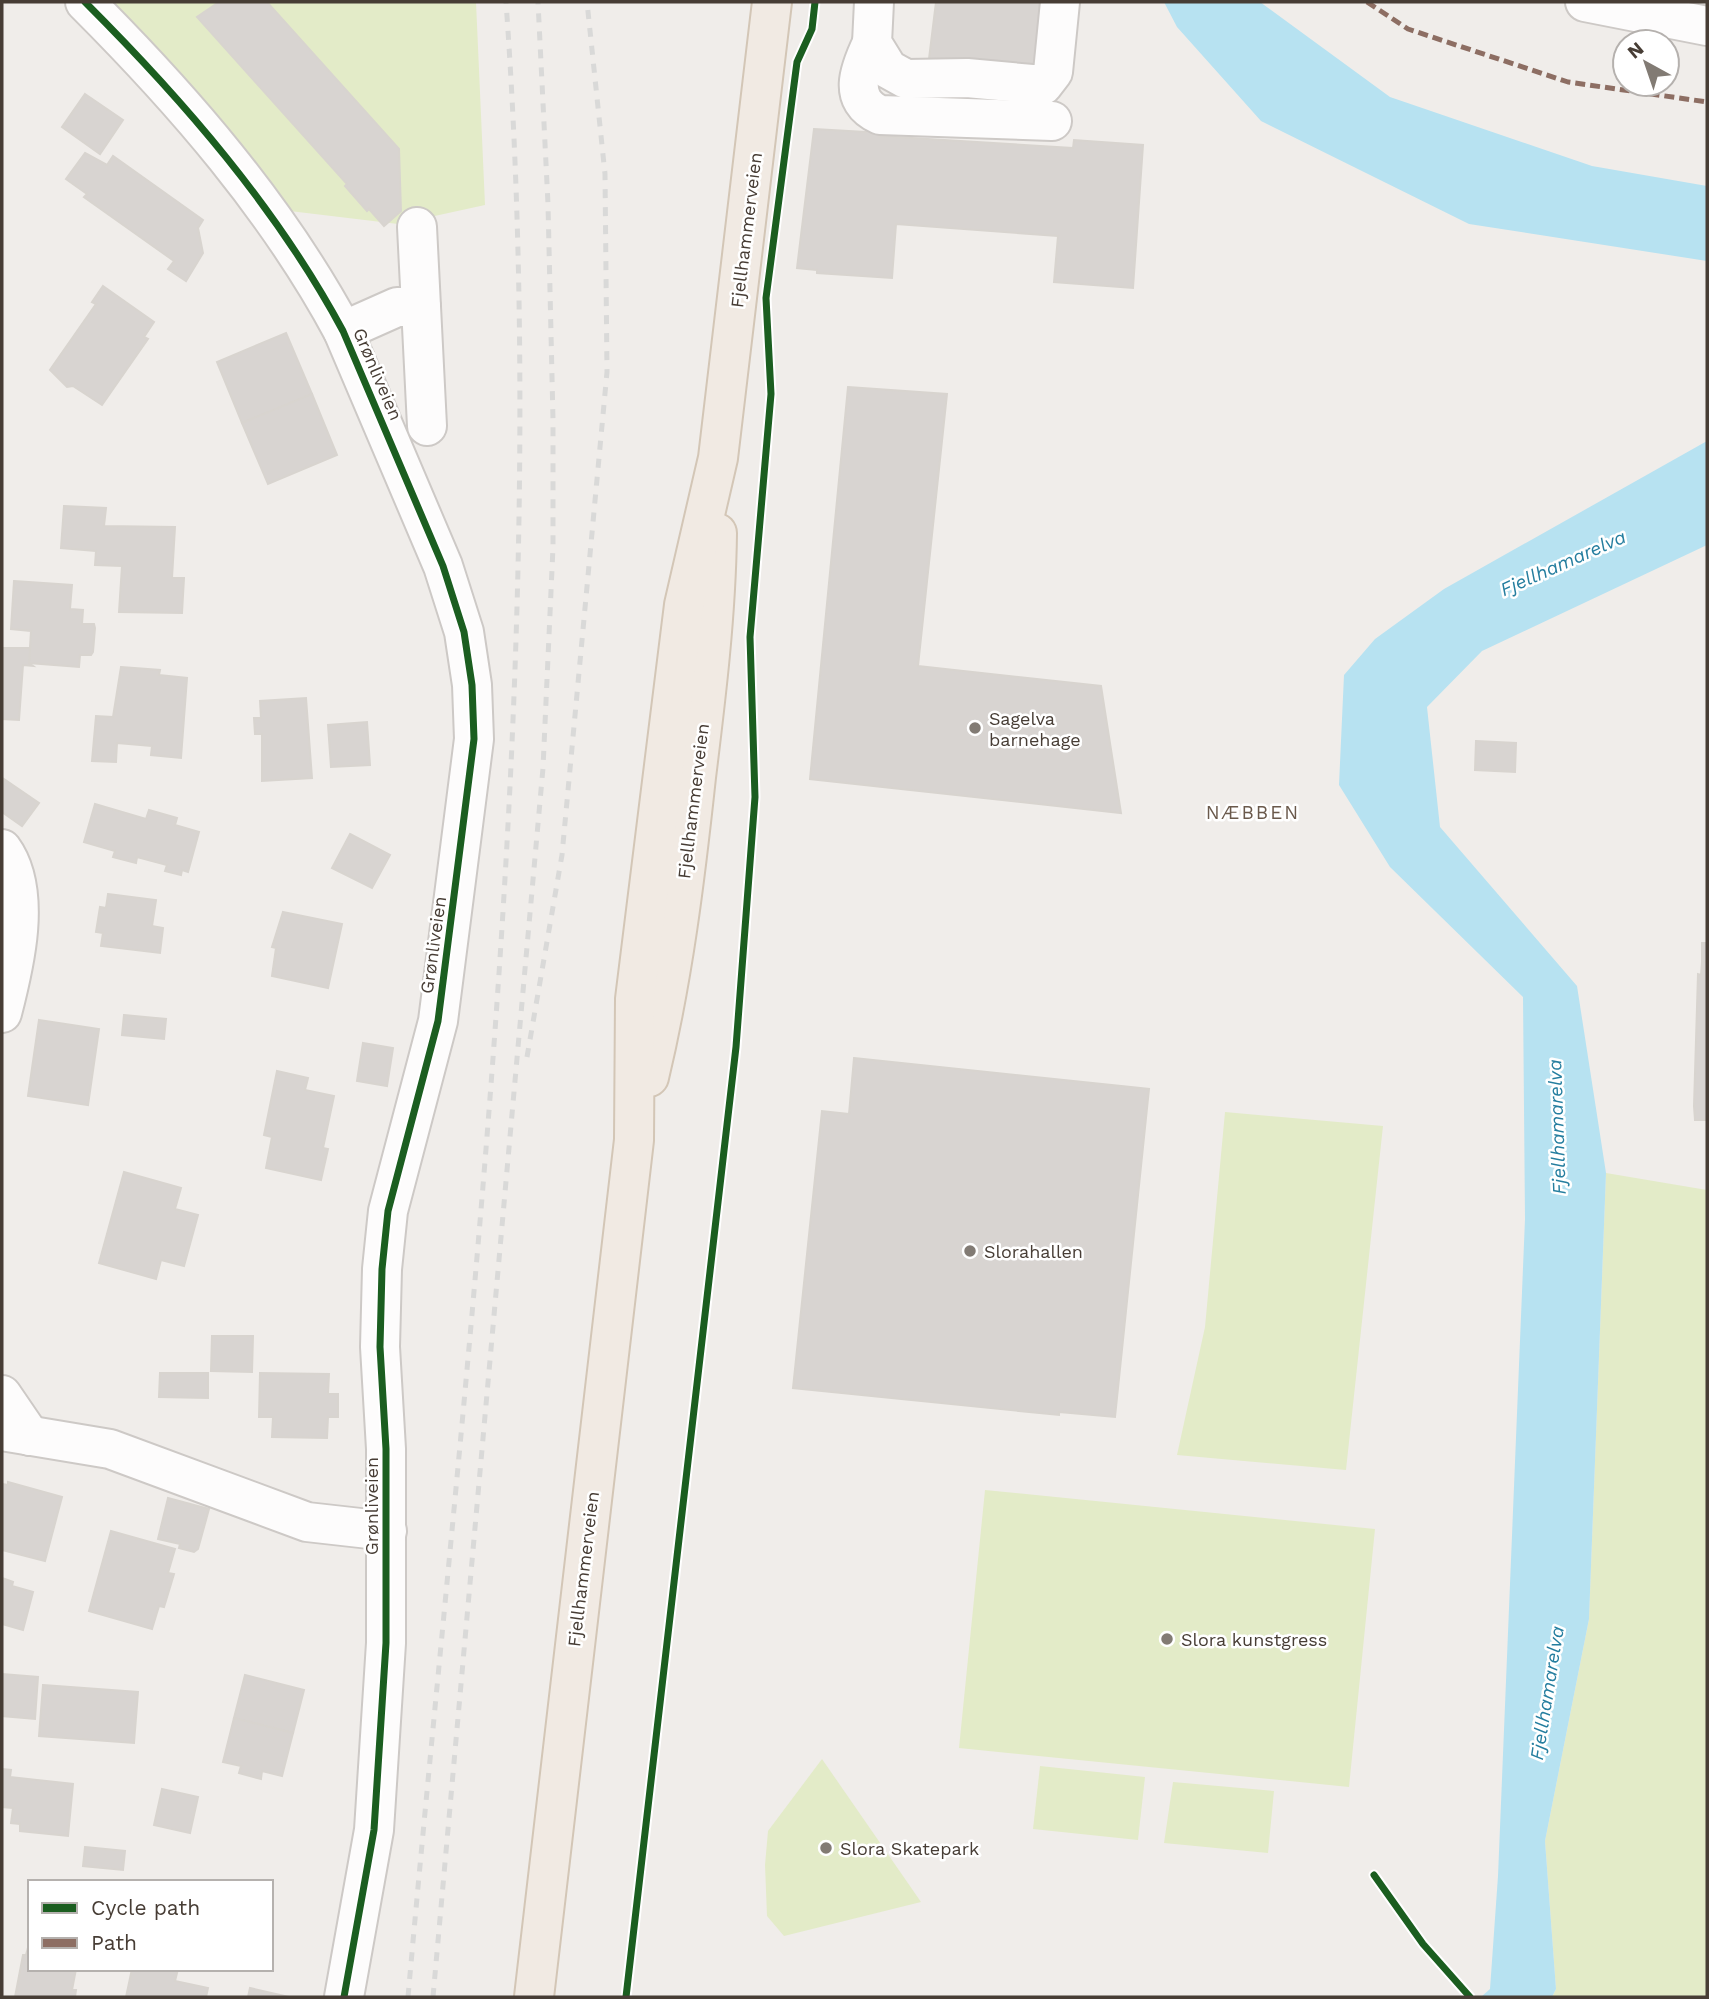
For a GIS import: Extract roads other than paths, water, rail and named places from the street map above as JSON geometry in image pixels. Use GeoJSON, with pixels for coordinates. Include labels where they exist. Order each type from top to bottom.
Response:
{"type":"FeatureCollection","features":[{"type":"Feature","properties":{"kind":"main road","name":"Fjellhammerveien"},"geometry":{"type":"LineString","coordinates":[[534,1997],[634,1140],[635,999],[684,605],[718,458],[772,2]]}},
{"type":"Feature","properties":{"kind":"street","name":"Grønliveien"},"geometry":{"type":"LineString","coordinates":[[85,2],[158,78],[273,216],[299,253],[343,331],[443,566],[464,632],[472,685],[474,739],[438,1021],[388,1211],[380,1347],[387,1531],[386,1643],[374,1829],[344,1997]]}},
{"type":"Feature","properties":{"kind":"street"},"geometry":{"type":"LineString","coordinates":[[874,2],[872,43],[862,65],[859,95],[867,109],[880,115],[1052,121]]}},
{"type":"Feature","properties":{"kind":"street"},"geometry":{"type":"LineString","coordinates":[[872,43],[888,69],[906,79],[967,78],[1043,85],[1053,72],[1060,2]]}},
{"type":"Feature","properties":{"kind":"street"},"geometry":{"type":"LineString","coordinates":[[1585,2],[1707,26]]}},
{"type":"Feature","properties":{"kind":"street"},"geometry":{"type":"LineString","coordinates":[[416,227],[427,426]]}},
{"type":"Feature","properties":{"kind":"street"},"geometry":{"type":"LineString","coordinates":[[343,331],[397,307],[421,307]]}},
{"type":"Feature","properties":{"kind":"street"},"geometry":{"type":"LineString","coordinates":[[2,849],[15,879],[19,919],[11,979],[2,1013]]}},
{"type":"Feature","properties":{"kind":"street"},"geometry":{"type":"LineString","coordinates":[[2,1395],[16,1433],[110,1449],[307,1522],[387,1531]]}},
{"type":"Feature","properties":{"kind":"water"},"geometry":{"type":"Polygon","coordinates":[[[1164,2],[1260,2],[1390,97],[1592,166],[1707,186],[1707,261],[1469,224],[1261,121],[1177,27],[1164,2]]]}},
{"type":"Feature","properties":{"kind":"water","name":"Fjellhamarelva"},"geometry":{"type":"Polygon","coordinates":[[[1707,441],[1707,545],[1482,651],[1427,707],[1440,827],[1577,986],[1606,1173],[1589,1619],[1545,1841],[1556,1989],[1552,1997],[1481,1997],[1490,1989],[1498,1876],[1525,1219],[1523,997],[1390,867],[1339,785],[1344,675],[1375,639],[1444,589],[1707,441]]]}},
{"type":"Feature","properties":{"kind":"railway"},"geometry":{"type":"LineString","coordinates":[[408,1997],[478,1250],[512,751],[519,501],[518,252],[506,2]]}},
{"type":"Feature","properties":{"kind":"railway"},"geometry":{"type":"LineString","coordinates":[[433,1997],[543,768],[553,547],[553,420],[548,204],[538,2]]}},
{"type":"Feature","properties":{"kind":"railway"},"geometry":{"type":"LineString","coordinates":[[527,1057],[562,855],[607,372],[605,174],[587,2]]}},
{"type":"Feature","properties":{"kind":"place","name":"Sagelva barnehage"},"geometry":{"type":"Point","coordinates":[975,728]}},
{"type":"Feature","properties":{"kind":"place","name":"Slorahallen"},"geometry":{"type":"Point","coordinates":[970,1251]}},
{"type":"Feature","properties":{"kind":"place","name":"Slora kunstgress"},"geometry":{"type":"Point","coordinates":[1167,1639]}},
{"type":"Feature","properties":{"kind":"place","name":"Slora Skatepark"},"geometry":{"type":"Point","coordinates":[826,1848]}},
{"type":"Feature","properties":{"kind":"district","name":"NÆBBEN"},"geometry":{"type":"Point","coordinates":[1253,812]}}]}
